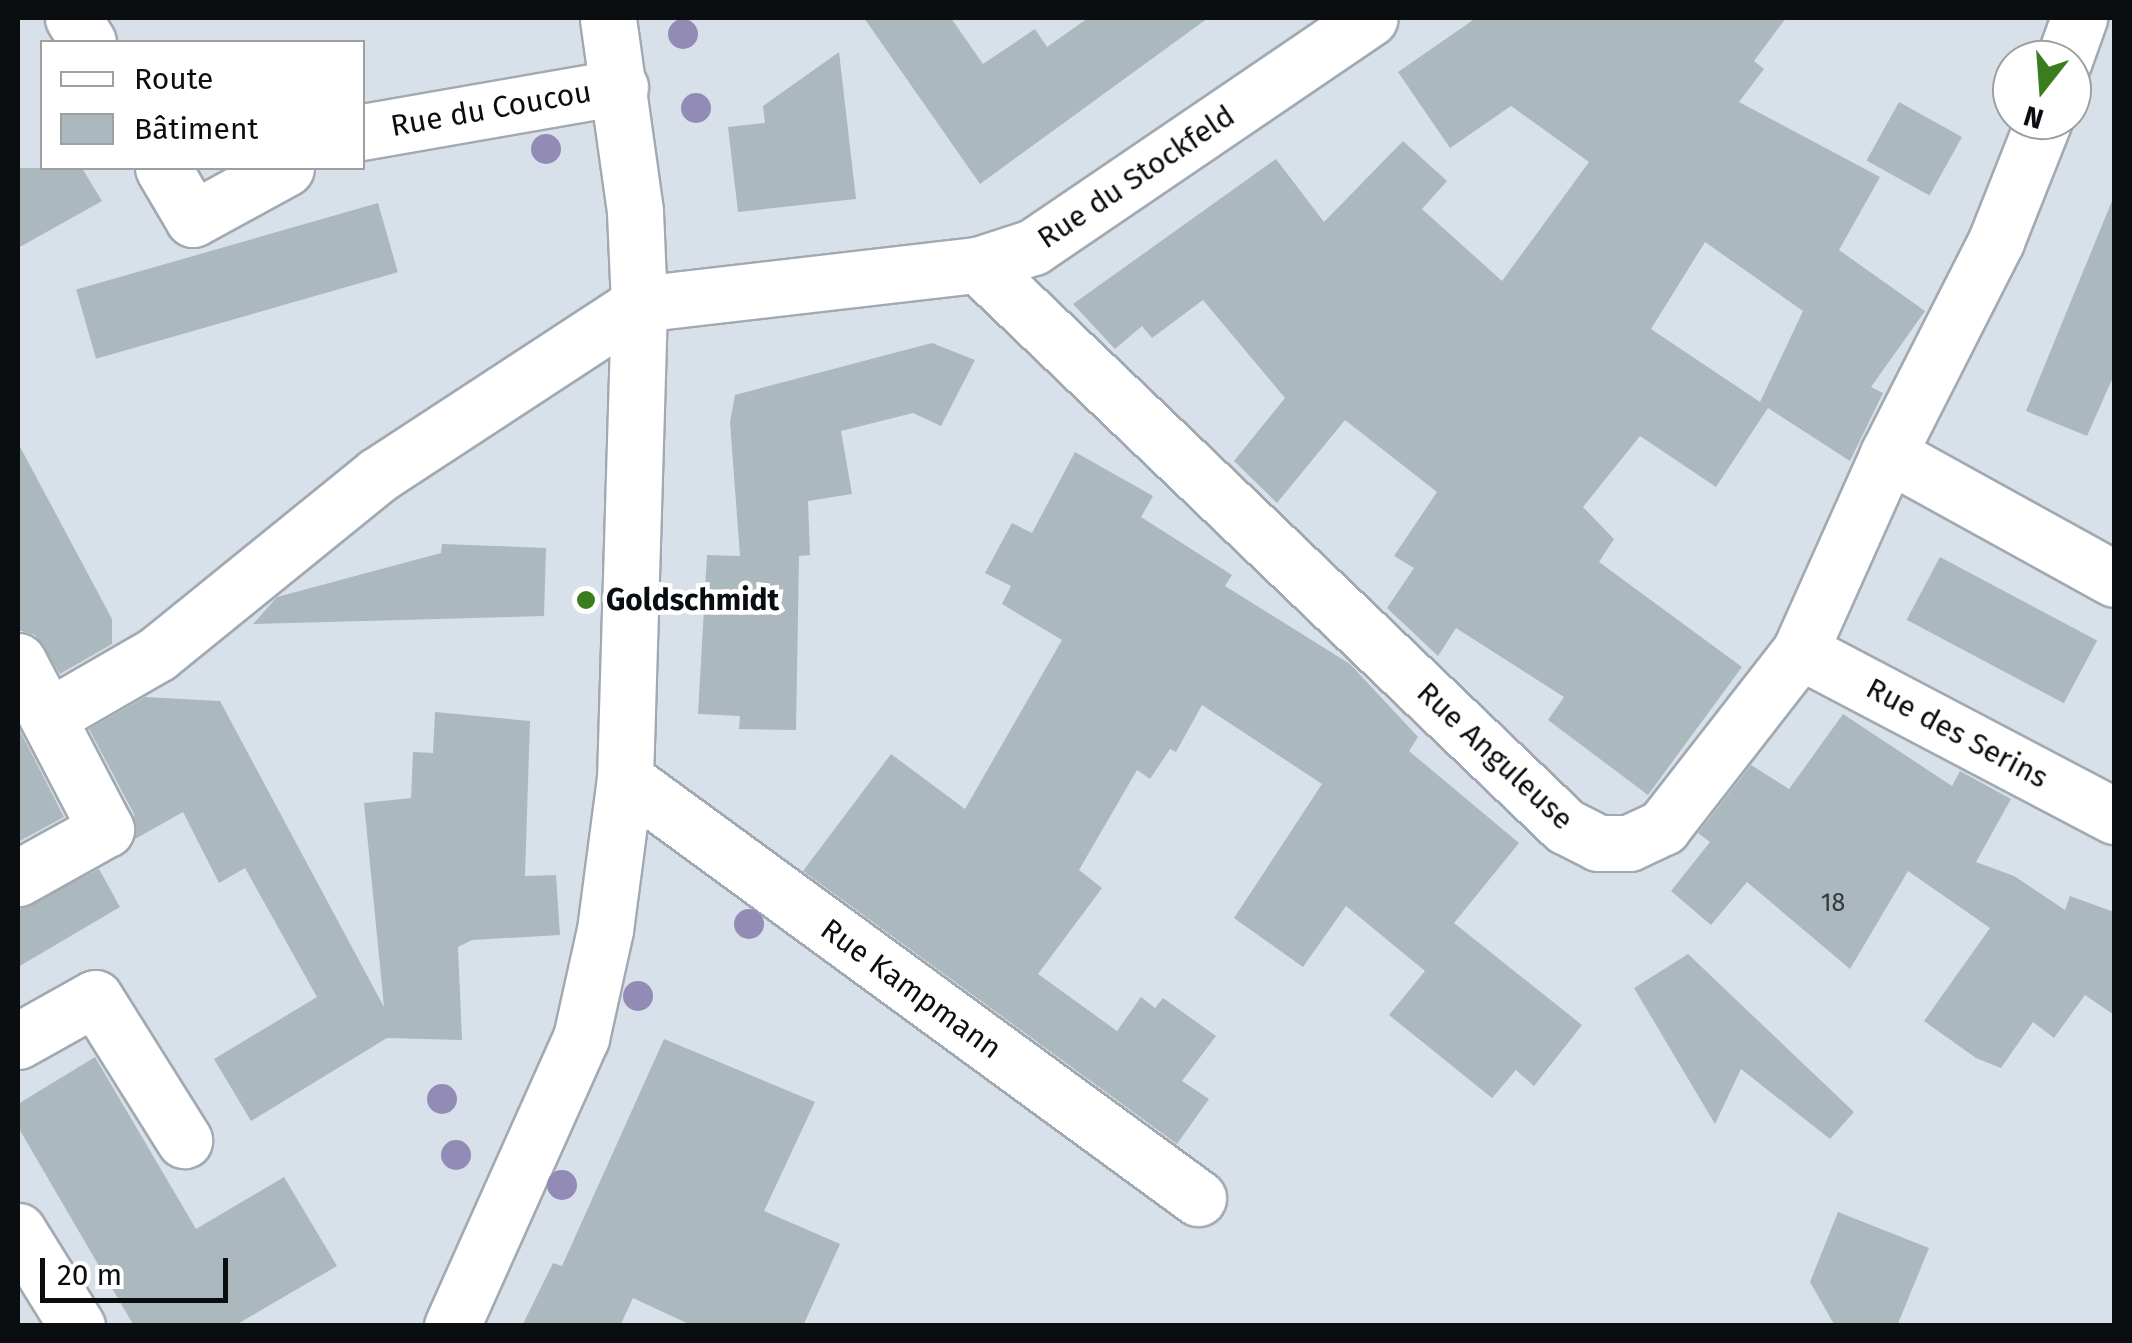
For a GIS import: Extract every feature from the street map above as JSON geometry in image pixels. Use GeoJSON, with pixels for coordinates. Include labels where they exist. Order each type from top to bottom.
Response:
{"type":"FeatureCollection","features":[{"type":"Feature","properties":{"kind":"street"},"geometry":{"type":"LineString","coordinates":[[73,18],[87,40]]}},
{"type":"Feature","properties":{"kind":"street"},"geometry":{"type":"LineString","coordinates":[[452,1326],[580,1038],[605,930],[624,779],[639,304],[620,87],[608,18]]}},
{"type":"Feature","properties":{"kind":"street","name":"Rue du Stockfeld"},"geometry":{"type":"LineString","coordinates":[[639,304],[978,265],[1064,231],[1370,18]]}},
{"type":"Feature","properties":{"kind":"street","name":"Rue du Coucou"},"geometry":{"type":"LineString","coordinates":[[365,131],[620,87]]}},
{"type":"Feature","properties":{"kind":"street","name":"Rue Anguleuse"},"geometry":{"type":"LineString","coordinates":[[978,265],[1565,826],[1598,843],[1629,843],[1663,827],[1800,651],[1888,454],[1996,240],[2036,140]]}},
{"type":"Feature","properties":{"kind":"street"},"geometry":{"type":"LineString","coordinates":[[163,170],[193,219],[282,170]]}},
{"type":"Feature","properties":{"kind":"street"},"geometry":{"type":"LineString","coordinates":[[48,717],[157,654],[378,475],[639,304]]}},
{"type":"Feature","properties":{"kind":"street"},"geometry":{"type":"LineString","coordinates":[[1888,454],[2114,579]]}},
{"type":"Feature","properties":{"kind":"street","name":"Rue des Serins"},"geometry":{"type":"LineString","coordinates":[[1800,651],[2114,816]]}},
{"type":"Feature","properties":{"kind":"street"},"geometry":{"type":"LineString","coordinates":[[18,661],[106,829],[18,878]]}},
{"type":"Feature","properties":{"kind":"street","name":"Rue Kampmann"},"geometry":{"type":"LineString","coordinates":[[624,779],[1198,1198]]}},
{"type":"Feature","properties":{"kind":"street"},"geometry":{"type":"LineString","coordinates":[[18,1041],[95,998],[184,1140]]}},
{"type":"Feature","properties":{"kind":"street"},"geometry":{"type":"LineString","coordinates":[[18,1231],[77,1326]]}},
{"type":"Feature","properties":{"kind":"building"},"geometry":{"type":"Polygon","coordinates":[[[864,18],[951,18],[983,64],[1035,29],[1047,47],[1088,18],[1208,18],[980,184],[864,18]]]}},
{"type":"Feature","properties":{"kind":"building"},"geometry":{"type":"Polygon","coordinates":[[[1476,18],[1786,18],[1754,61],[1764,69],[1739,102],[1880,177],[1839,250],[1925,311],[1871,387],[1883,393],[1850,461],[1768,408],[1716,487],[1640,436],[1583,507],[1614,539],[1599,562],[1742,667],[1648,795],[1548,720],[1564,697],[1456,628],[1438,656],[1387,608],[1414,568],[1394,556],[1437,492],[1345,420],[1277,503],[1234,461],[1285,398],[1203,300],[1152,338],[1142,326],[1115,349],[1073,304],[1276,159],[1324,222],[1403,141],[1447,181],[1422,209],[1502,281],[1589,162],[1511,106],[1450,148],[1398,72],[1476,18]],[[1705,242],[1651,329],[1760,402],[1803,311],[1705,242]]]}},
{"type":"Feature","properties":{"kind":"building"},"geometry":{"type":"Polygon","coordinates":[[[839,52],[856,199],[738,212],[728,127],[765,123],[763,106],[839,52]]]}},
{"type":"Feature","properties":{"kind":"building"},"geometry":{"type":"Polygon","coordinates":[[[1899,102],[1962,137],[1929,196],[1867,161],[1899,102]]]}},
{"type":"Feature","properties":{"kind":"building"},"geometry":{"type":"Polygon","coordinates":[[[18,168],[83,170],[102,201],[18,248],[18,168]]]}},
{"type":"Feature","properties":{"kind":"building"},"geometry":{"type":"Polygon","coordinates":[[[2114,196],[2114,375],[2087,436],[2026,411],[2114,196]]]}},
{"type":"Feature","properties":{"kind":"building"},"geometry":{"type":"Polygon","coordinates":[[[378,203],[398,272],[96,359],[76,290],[378,203]]]}},
{"type":"Feature","properties":{"kind":"building"},"geometry":{"type":"Polygon","coordinates":[[[932,343],[975,360],[941,426],[913,413],[841,431],[852,494],[808,501],[810,555],[799,556],[796,730],[739,729],[740,716],[698,714],[707,555],[740,556],[730,422],[735,395],[932,343]]]}},
{"type":"Feature","properties":{"kind":"building"},"geometry":{"type":"Polygon","coordinates":[[[18,443],[112,619],[112,644],[60,674],[35,635],[18,630],[18,443]]]}},
{"type":"Feature","properties":{"kind":"building"},"geometry":{"type":"Polygon","coordinates":[[[1075,452],[1153,496],[1141,517],[1232,575],[1225,586],[1350,664],[1418,737],[1409,751],[1519,843],[1454,923],[1582,1025],[1534,1086],[1516,1070],[1492,1098],[1389,1015],[1425,971],[1346,906],[1303,967],[1234,918],[1322,784],[1202,705],[1176,752],[1170,749],[1150,779],[1137,770],[1079,870],[1102,888],[1038,974],[1117,1031],[1141,997],[1155,1008],[1163,998],[1216,1036],[1182,1081],[1209,1099],[1177,1144],[803,871],[891,754],[965,809],[1062,640],[1002,604],[1011,586],[985,573],[1012,523],[1032,533],[1075,452]]]}},
{"type":"Feature","properties":{"kind":"building"},"geometry":{"type":"Polygon","coordinates":[[[442,544],[546,548],[544,616],[253,624],[277,597],[441,553],[442,544]]]}},
{"type":"Feature","properties":{"kind":"building"},"geometry":{"type":"Polygon","coordinates":[[[1940,557],[2097,641],[2064,703],[1907,620],[1940,557]]]}},
{"type":"Feature","properties":{"kind":"building"},"geometry":{"type":"Polygon","coordinates":[[[145,697],[220,701],[384,1007],[364,803],[411,798],[413,752],[433,753],[435,712],[530,721],[525,876],[556,875],[560,935],[472,940],[458,947],[462,1040],[387,1038],[251,1121],[214,1059],[317,997],[245,868],[219,883],[183,812],[135,839],[134,814],[89,729],[145,697]]]}},
{"type":"Feature","properties":{"kind":"building"},"geometry":{"type":"Polygon","coordinates":[[[1843,714],[1952,786],[1960,771],[2011,799],[1976,862],[2014,876],[2065,910],[2070,896],[2114,912],[2114,1015],[2085,995],[2054,1038],[2033,1022],[2001,1068],[1976,1058],[1924,1021],[1990,928],[1908,871],[1850,969],[1747,882],[1711,925],[1671,891],[1710,842],[1698,833],[1751,765],[1789,789],[1843,714]]]}},
{"type":"Feature","properties":{"kind":"building"},"geometry":{"type":"Polygon","coordinates":[[[18,727],[64,817],[18,842],[18,727]]]}},
{"type":"Feature","properties":{"kind":"building"},"geometry":{"type":"Polygon","coordinates":[[[99,869],[120,907],[18,967],[18,909],[99,869]]]}},
{"type":"Feature","properties":{"kind":"building"},"geometry":{"type":"Polygon","coordinates":[[[1688,954],[1854,1112],[1830,1139],[1741,1069],[1715,1124],[1634,988],[1688,954]]]}},
{"type":"Feature","properties":{"kind":"building"},"geometry":{"type":"Polygon","coordinates":[[[664,1039],[815,1102],[764,1211],[840,1244],[803,1326],[693,1326],[633,1298],[620,1326],[522,1326],[553,1263],[562,1266],[664,1039]]]}},
{"type":"Feature","properties":{"kind":"building"},"geometry":{"type":"Polygon","coordinates":[[[95,1057],[196,1229],[284,1177],[337,1266],[234,1326],[134,1326],[18,1127],[18,1104],[95,1057]]]}},
{"type":"Feature","properties":{"kind":"building"},"geometry":{"type":"Polygon","coordinates":[[[1838,1212],[1929,1248],[1897,1326],[1835,1326],[1810,1282],[1838,1212]]]}},
{"type":"Feature","properties":{"kind":"place","name":"Goldschmidt"},"geometry":{"type":"Point","coordinates":[586,600]}}]}
